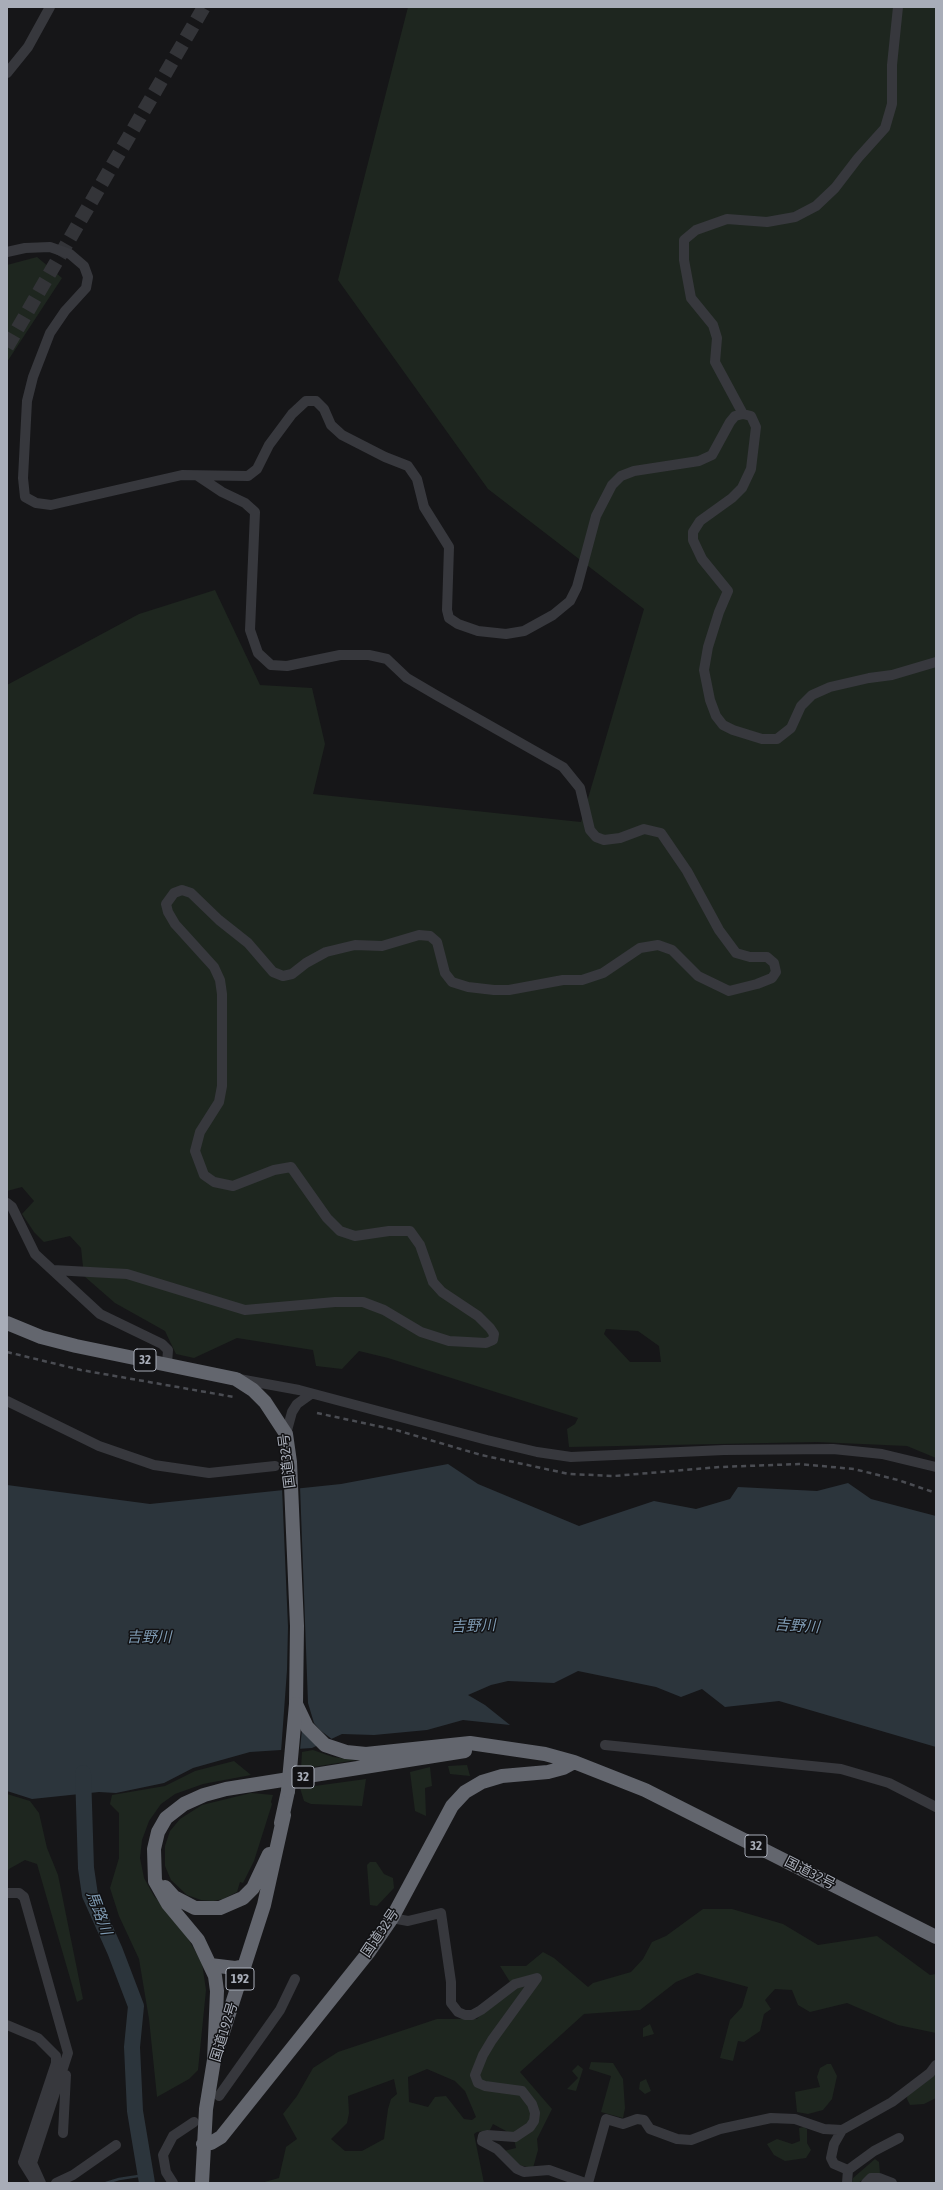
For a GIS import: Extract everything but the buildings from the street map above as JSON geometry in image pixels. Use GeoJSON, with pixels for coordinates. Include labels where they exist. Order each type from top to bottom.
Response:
{"type":"FeatureCollection","features":[{"type":"Feature","properties":{"kind":"highway","name":"国道32号"},"geometry":{"type":"LineString","coordinates":[[7,1323],[48,1339],[236,1379],[253,1390],[265,1402],[286,1434],[290,1462],[296,1595],[296,1704],[288,1791],[284,1815],[269,1855],[253,1888],[233,1904],[208,1909],[195,1908],[183,1903],[165,1888],[155,1872]]}},
{"type":"Feature","properties":{"kind":"highway","name":"国道32号"},"geometry":{"type":"LineString","coordinates":[[296,1704],[307,1727],[318,1740],[332,1748],[366,1754],[470,1743],[545,1754],[574,1762],[645,1790],[936,1937]]}},
{"type":"Feature","properties":{"kind":"highway","name":"国道32号"},"geometry":{"type":"LineString","coordinates":[[214,2060],[217,1991],[215,1976],[198,1940],[160,1891],[155,1880],[154,1849],[162,1825],[178,1807],[204,1794],[226,1789],[467,1751],[503,1748]]}},
{"type":"Feature","properties":{"kind":"highway","name":"国道32号"},"geometry":{"type":"LineString","coordinates":[[203,2144],[211,2143],[221,2137],[368,1953],[392,1918],[452,1806],[465,1792],[489,1780],[502,1776],[548,1772],[563,1768],[574,1762]]}},
{"type":"Feature","properties":{"kind":"highway","name":"国道192号"},"geometry":{"type":"LineString","coordinates":[[202,2183],[203,2144],[209,2082],[214,2060],[264,1905],[284,1815]]}},
{"type":"Feature","properties":{"kind":"highway"},"geometry":{"type":"LineString","coordinates":[[210,1965],[235,1968],[244,1966]]}},
{"type":"Feature","properties":{"kind":"street"},"geometry":{"type":"LineString","coordinates":[[7,73],[28,47],[50,7]]}},
{"type":"Feature","properties":{"kind":"street"},"geometry":{"type":"LineString","coordinates":[[743,414],[715,362],[717,338],[712,325],[691,298],[684,260],[684,240],[696,230],[727,219],[767,222],[795,217],[816,206],[834,188],[885,128],[892,104],[892,65],[898,7]]}},
{"type":"Feature","properties":{"kind":"street"},"geometry":{"type":"LineString","coordinates":[[7,252],[25,248],[50,247],[70,254],[84,266],[88,277],[86,288],[65,311],[50,333],[33,377],[27,409],[23,478],[25,497],[36,503],[51,505],[182,476],[248,476],[258,470],[269,445],[292,414],[306,401],[316,401],[324,409],[331,425],[342,435],[385,457],[408,466],[417,479],[424,507],[449,547],[447,610],[449,618],[458,624],[478,631],[506,634],[524,631],[553,615],[570,601],[577,587],[596,516],[612,485],[621,476],[634,470],[699,461],[712,455],[730,422],[736,416],[743,414],[751,416],[756,427],[751,469],[742,488],[732,498],[700,521],[694,532],[693,540],[702,560],[728,591],[719,612],[708,647],[704,670],[705,681],[716,716],[723,725],[733,730],[762,739],[777,739],[791,728],[800,706],[812,695],[830,687],[869,678],[892,675],[936,662]]}},
{"type":"Feature","properties":{"kind":"street"},"geometry":{"type":"LineString","coordinates":[[53,1270],[127,1274],[245,1310],[335,1302],[363,1302],[384,1310],[421,1332],[449,1341],[486,1343],[493,1340],[494,1334],[478,1316],[442,1292],[433,1282],[420,1245],[410,1231],[389,1231],[355,1236],[340,1231],[327,1218],[291,1166],[274,1170],[233,1186],[214,1182],[204,1175],[195,1151],[200,1132],[219,1102],[222,1086],[222,994],[220,980],[214,967],[175,924],[168,912],[166,904],[174,893],[182,890],[191,893],[248,943],[274,972],[283,976],[292,974],[306,963],[326,952],[355,945],[382,946],[419,935],[430,936],[437,942],[445,973],[452,982],[468,987],[494,990],[509,990],[563,980],[582,980],[603,973],[640,948],[658,945],[672,950],[698,976],[711,984],[729,991],[757,984],[772,978],[776,972],[774,963],[767,957],[750,957],[736,953],[719,930],[687,871],[661,833],[644,829],[620,838],[604,840],[596,837],[590,830],[580,788],[573,777],[563,767],[407,678],[387,659],[369,655],[340,655],[287,666],[271,665],[258,653],[250,630],[255,512],[246,503],[222,492],[198,476]]}},
{"type":"Feature","properties":{"kind":"street"},"geometry":{"type":"LineString","coordinates":[[7,1203],[12,1207],[35,1254],[100,1314],[162,1344],[168,1350],[168,1364]]}},
{"type":"Feature","properties":{"kind":"street"},"geometry":{"type":"LineString","coordinates":[[236,1379],[277,1385],[523,1449],[571,1457],[724,1450],[833,1449],[882,1454],[936,1467]]}},
{"type":"Feature","properties":{"kind":"street"},"geometry":{"type":"LineString","coordinates":[[286,1434],[290,1416],[297,1404],[311,1394]]}},
{"type":"Feature","properties":{"kind":"street"},"geometry":{"type":"LineString","coordinates":[[8,1404],[100,1446],[154,1465],[209,1472],[275,1466]]}},
{"type":"Feature","properties":{"kind":"street"},"geometry":{"type":"LineString","coordinates":[[605,1745],[841,1769],[889,1783],[936,1806]]}},
{"type":"Feature","properties":{"kind":"street"},"geometry":{"type":"LineString","coordinates":[[7,1893],[19,1893],[24,1897],[68,2053],[64,2085],[63,2133]]}},
{"type":"Feature","properties":{"kind":"street"},"geometry":{"type":"LineString","coordinates":[[392,1918],[408,1921],[441,1913],[451,1982],[451,2003],[458,2012],[465,2015],[472,2015],[481,2010],[515,1984],[537,1978],[492,2040],[483,2055],[475,2075],[478,2083],[485,2086],[522,2091],[532,2104],[535,2112],[534,2121],[530,2127],[515,2137],[487,2135],[483,2136],[482,2141],[497,2149],[517,2168],[524,2172],[549,2170],[586,2183],[606,2119],[623,2124],[637,2119],[644,2120],[650,2128],[677,2138],[691,2140],[720,2129],[771,2118],[795,2119],[824,2129],[842,2130]]}},
{"type":"Feature","properties":{"kind":"street"},"geometry":{"type":"LineString","coordinates":[[219,2096],[280,2010],[295,1979]]}},
{"type":"Feature","properties":{"kind":"street"},"geometry":{"type":"LineString","coordinates":[[7,2024],[38,2038],[56,2056],[56,2063],[24,2162],[36,2183]]}},
{"type":"Feature","properties":{"kind":"street"},"geometry":{"type":"LineString","coordinates":[[41,2183],[32,2163],[68,2053]]}},
{"type":"Feature","properties":{"kind":"street"},"geometry":{"type":"LineString","coordinates":[[848,2170],[834,2164],[831,2158],[834,2144],[842,2130],[892,2102],[930,2073],[936,2065]]}},
{"type":"Feature","properties":{"kind":"street"},"geometry":{"type":"LineString","coordinates":[[173,2183],[166,2172],[163,2155],[173,2136],[194,2122]]}},
{"type":"Feature","properties":{"kind":"street"},"geometry":{"type":"LineString","coordinates":[[847,2183],[848,2170],[874,2151],[899,2138]]}},
{"type":"Feature","properties":{"kind":"street"},"geometry":{"type":"LineString","coordinates":[[56,2183],[73,2175],[116,2146]]}},
{"type":"Feature","properties":{"kind":"street"},"geometry":{"type":"LineString","coordinates":[[866,2183],[871,2178],[879,2178],[892,2183]]}},
{"type":"Feature","properties":{"kind":"shaded area"},"geometry":{"type":"Polygon","coordinates":[[[408,7],[936,7],[936,1458],[907,1446],[817,1442],[569,1447],[567,1429],[575,1424],[578,1418],[388,1358],[359,1351],[342,1369],[316,1366],[313,1350],[237,1338],[194,1358],[176,1354],[165,1331],[115,1303],[84,1276],[81,1248],[70,1236],[44,1242],[34,1232],[22,1214],[34,1201],[22,1187],[7,1191],[7,685],[139,614],[215,590],[260,685],[312,688],[325,744],[313,794],[581,822],[644,609],[488,489],[338,280],[408,7]],[[606,1329],[604,1334],[630,1362],[661,1362],[659,1346],[638,1331],[606,1329]]]}},
{"type":"Feature","properties":{"kind":"shaded area"},"geometry":{"type":"Polygon","coordinates":[[[37,257],[62,278],[7,362],[7,265],[37,257]]]}},
{"type":"Feature","properties":{"kind":"shaded area"},"geometry":{"type":"Polygon","coordinates":[[[313,1750],[333,1757],[356,1760],[301,1769],[302,1752],[313,1750]]]}},
{"type":"Feature","properties":{"kind":"shaded area"},"geometry":{"type":"Polygon","coordinates":[[[234,1761],[251,1775],[203,1784],[175,1794],[161,1804],[149,1821],[142,1840],[140,1858],[144,1878],[154,1896],[182,1928],[202,1963],[206,1990],[198,2070],[189,2079],[157,2097],[149,2019],[139,1959],[119,1916],[110,1888],[119,1858],[119,1813],[110,1804],[112,1795],[165,1786],[195,1771],[234,1761]]]}},
{"type":"Feature","properties":{"kind":"shaded area"},"geometry":{"type":"Polygon","coordinates":[[[467,1765],[470,1776],[450,1774],[448,1766],[467,1765]]]}},
{"type":"Feature","properties":{"kind":"shaded area"},"geometry":{"type":"Polygon","coordinates":[[[430,1767],[432,1786],[425,1788],[426,1816],[415,1811],[410,1772],[430,1767]]]}},
{"type":"Feature","properties":{"kind":"shaded area"},"geometry":{"type":"Polygon","coordinates":[[[366,1779],[362,1806],[311,1804],[304,1801],[300,1788],[366,1779]]]}},
{"type":"Feature","properties":{"kind":"shaded area"},"geometry":{"type":"Polygon","coordinates":[[[251,1793],[273,1795],[271,1802],[272,1804],[254,1861],[243,1883],[240,1882],[237,1892],[223,1899],[213,1901],[201,1900],[187,1895],[171,1880],[165,1866],[165,1846],[170,1831],[180,1819],[202,1805],[251,1793]]]}},
{"type":"Feature","properties":{"kind":"shaded area"},"geometry":{"type":"Polygon","coordinates":[[[7,1794],[30,1801],[39,1813],[47,1848],[58,1875],[83,1999],[77,2002],[37,1864],[25,1860],[9,1869],[7,1873],[7,1794]]]}},
{"type":"Feature","properties":{"kind":"shaded area"},"geometry":{"type":"Polygon","coordinates":[[[370,1862],[376,1862],[384,1874],[393,1878],[394,1888],[377,1906],[370,1905],[367,1865],[370,1862]]]}},
{"type":"Feature","properties":{"kind":"shaded area"},"geometry":{"type":"Polygon","coordinates":[[[703,1909],[732,1909],[783,1924],[818,1945],[877,1936],[930,1975],[936,1974],[936,2033],[898,2025],[847,2003],[810,2012],[798,2005],[792,1990],[775,1989],[765,2000],[771,2009],[764,2014],[760,2031],[744,2042],[738,2041],[733,2061],[720,2058],[730,2020],[742,2007],[748,1987],[697,1973],[676,1982],[640,2010],[584,2014],[520,2072],[552,2109],[537,2139],[538,2150],[533,2168],[518,2165],[504,2151],[516,2148],[514,2139],[506,2131],[493,2124],[490,2130],[477,2132],[474,2134],[484,2183],[261,2183],[279,2178],[286,2147],[297,2139],[283,2114],[297,2096],[313,2068],[338,2052],[437,2019],[477,2019],[510,1982],[500,1966],[526,1966],[543,1952],[554,1958],[588,1987],[593,1983],[631,1972],[643,1959],[652,1942],[666,1936],[703,1909]],[[427,2069],[408,2077],[409,2102],[428,2107],[435,2097],[446,2096],[464,2119],[472,2120],[476,2117],[465,2091],[455,2081],[427,2069]],[[394,2079],[348,2096],[349,2113],[347,2123],[331,2139],[345,2151],[362,2151],[384,2139],[388,2109],[391,2099],[397,2094],[394,2079]]]}},
{"type":"Feature","properties":{"kind":"shaded area"},"geometry":{"type":"Polygon","coordinates":[[[650,2024],[654,2034],[643,2037],[643,2028],[650,2024]]]}},
{"type":"Feature","properties":{"kind":"shaded area"},"geometry":{"type":"Polygon","coordinates":[[[936,2058],[936,2098],[924,2104],[910,2105],[907,2099],[908,2091],[919,2086],[936,2058]]]}},
{"type":"Feature","properties":{"kind":"shaded area"},"geometry":{"type":"Polygon","coordinates":[[[591,2062],[613,2063],[623,2079],[625,2108],[623,2118],[601,2112],[611,2076],[589,2069],[591,2062]]]}},
{"type":"Feature","properties":{"kind":"shaded area"},"geometry":{"type":"Polygon","coordinates":[[[827,2064],[831,2064],[837,2076],[832,2099],[823,2110],[808,2114],[797,2112],[795,2092],[820,2087],[817,2077],[820,2068],[827,2064]]]}},
{"type":"Feature","properties":{"kind":"shaded area"},"geometry":{"type":"Polygon","coordinates":[[[578,2065],[583,2069],[576,2091],[567,2089],[578,2078],[572,2071],[578,2065]]]}},
{"type":"Feature","properties":{"kind":"shaded area"},"geometry":{"type":"Polygon","coordinates":[[[646,2079],[651,2091],[645,2094],[639,2089],[640,2082],[646,2079]]]}},
{"type":"Feature","properties":{"kind":"shaded area"},"geometry":{"type":"Polygon","coordinates":[[[804,2127],[807,2129],[807,2143],[811,2150],[806,2158],[785,2161],[774,2155],[767,2144],[777,2139],[792,2144],[800,2141],[799,2128],[804,2127]]]}},
{"type":"Feature","properties":{"kind":"shaded area"},"geometry":{"type":"Polygon","coordinates":[[[875,2159],[879,2162],[880,2174],[869,2175],[858,2183],[852,2183],[853,2178],[875,2159]]]}},
{"type":"Feature","properties":{"kind":"water","name":"吉野川"},"geometry":{"type":"Polygon","coordinates":[[[448,1464],[478,1484],[579,1526],[654,1501],[696,1509],[730,1499],[738,1487],[817,1491],[848,1483],[871,1499],[936,1516],[936,1747],[779,1701],[725,1707],[702,1689],[681,1697],[656,1687],[578,1671],[554,1683],[508,1681],[491,1685],[468,1695],[485,1705],[510,1725],[463,1720],[427,1730],[374,1735],[342,1734],[312,1748],[250,1752],[193,1768],[164,1783],[116,1793],[99,1792],[32,1799],[7,1791],[7,1485],[150,1504],[341,1484],[448,1464]]]}},
{"type":"Feature","properties":{"kind":"pier"},"geometry":{"type":"Polygon","coordinates":[[[300,1486],[308,1703],[314,1723],[320,1730],[333,1740],[318,1747],[302,1729],[300,1750],[281,1752],[287,1670],[288,1627],[282,1488],[300,1486]]]}},
{"type":"Feature","properties":{"kind":"waterway","name":"馬路川"},"geometry":{"type":"LineString","coordinates":[[83,1773],[86,1868],[90,1895],[115,1951],[136,2006],[132,2047],[135,2111],[147,2183]]}},
{"type":"Feature","properties":{"kind":"waterway"},"geometry":{"type":"LineString","coordinates":[[106,2183],[119,2179],[145,2175]]}},
{"type":"Feature","properties":{"kind":"tunnel"},"geometry":{"type":"LineString","coordinates":[[7,347],[204,7]]}},
{"type":"Feature","properties":{"kind":"railway"},"geometry":{"type":"LineString","coordinates":[[7,1352],[81,1370],[234,1397]]}},
{"type":"Feature","properties":{"kind":"railway"},"geometry":{"type":"LineString","coordinates":[[317,1413],[396,1430],[481,1455],[569,1474],[614,1476],[720,1467],[799,1464],[854,1469],[898,1480],[936,1493]]}}]}
